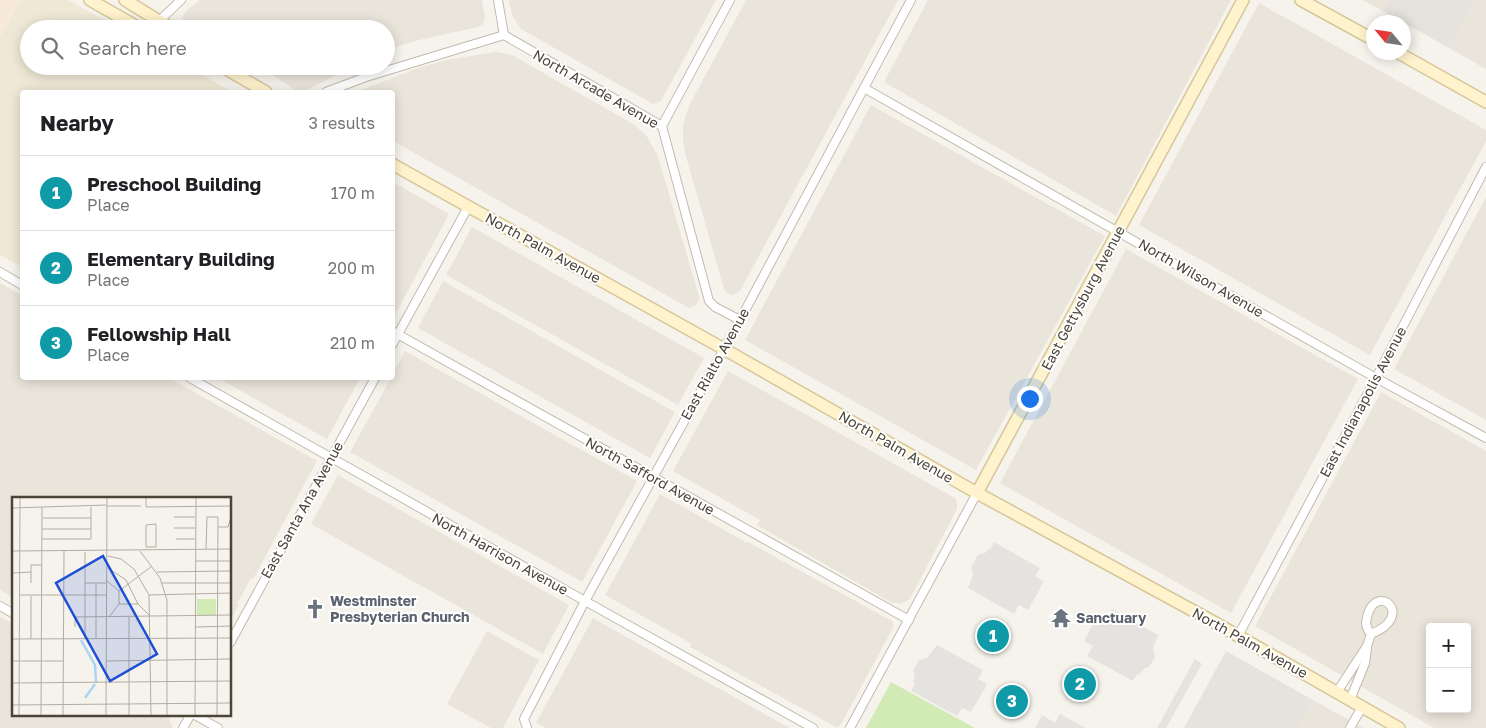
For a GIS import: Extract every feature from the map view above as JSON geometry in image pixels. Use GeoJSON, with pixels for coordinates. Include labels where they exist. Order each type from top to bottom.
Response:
{"type":"FeatureCollection","features":[{"type":"Feature","properties":{"kind":"main road"},"geometry":{"type":"LineString","coordinates":[[90,0],[125,20]]}},
{"type":"Feature","properties":{"kind":"main road"},"geometry":{"type":"LineString","coordinates":[[125,0],[157,20]]}},
{"type":"Feature","properties":{"kind":"main road","name":"East Gettysburg Avenue"},"geometry":{"type":"LineString","coordinates":[[978,494],[1244,0]]}},
{"type":"Feature","properties":{"kind":"main road"},"geometry":{"type":"LineString","coordinates":[[1301,0],[1366,36]]}},
{"type":"Feature","properties":{"kind":"main road"},"geometry":{"type":"LineString","coordinates":[[1411,60],[1486,102]]}},
{"type":"Feature","properties":{"kind":"main road"},"geometry":{"type":"LineString","coordinates":[[237,75],[263,90]]}},
{"type":"Feature","properties":{"kind":"main road","name":"North Palm Avenue"},"geometry":{"type":"LineString","coordinates":[[395,166],[724,348],[978,494],[1238,636],[1399,728]]}},
{"type":"Feature","properties":{"kind":"street"},"geometry":{"type":"LineString","coordinates":[[160,20],[182,0]]}},
{"type":"Feature","properties":{"kind":"street"},"geometry":{"type":"LineString","coordinates":[[395,68],[504,36],[498,0]]}},
{"type":"Feature","properties":{"kind":"street"},"geometry":{"type":"LineString","coordinates":[[662,126],[730,0]]}},
{"type":"Feature","properties":{"kind":"street","name":"East Rialto Avenue"},"geometry":{"type":"LineString","coordinates":[[527,728],[524,719],[585,602],[740,320],[911,0]]}},
{"type":"Feature","properties":{"kind":"street","name":"North Arcade Avenue"},"geometry":{"type":"LineString","coordinates":[[504,36],[662,126],[709,300],[715,307],[740,320]]}},
{"type":"Feature","properties":{"kind":"street"},"geometry":{"type":"LineString","coordinates":[[331,90],[373,75]]}},
{"type":"Feature","properties":{"kind":"street","name":"North Wilson Avenue"},"geometry":{"type":"LineString","coordinates":[[864,88],[1376,378],[1486,438]]}},
{"type":"Feature","properties":{"kind":"street","name":"East Indianapolis Avenue"},"geometry":{"type":"LineString","coordinates":[[1238,636],[1486,167]]}},
{"type":"Feature","properties":{"kind":"street"},"geometry":{"type":"LineString","coordinates":[[395,333],[468,207]]}},
{"type":"Feature","properties":{"kind":"street"},"geometry":{"type":"LineString","coordinates":[[0,272],[20,284]]}},
{"type":"Feature","properties":{"kind":"street","name":"North Safford Avenue"},"geometry":{"type":"LineString","coordinates":[[395,333],[909,620]]}},
{"type":"Feature","properties":{"kind":"street","name":"North Harrison Avenue"},"geometry":{"type":"LineString","coordinates":[[196,380],[585,602],[813,728]]}},
{"type":"Feature","properties":{"kind":"street","name":"East Santa Ana Avenue"},"geometry":{"type":"LineString","coordinates":[[231,641],[373,380]]}},
{"type":"Feature","properties":{"kind":"street","name":"East Gettysburg Avenue"},"geometry":{"type":"LineString","coordinates":[[850,728],[978,494]]}},
{"type":"Feature","properties":{"kind":"street"},"geometry":{"type":"LineString","coordinates":[[0,606],[12,613]]}},
{"type":"Feature","properties":{"kind":"street"},"geometry":{"type":"LineString","coordinates":[[1350,700],[1365,663],[1371,634]]}},
{"type":"Feature","properties":{"kind":"street"},"geometry":{"type":"LineString","coordinates":[[1337,692],[1367,646]]}},
{"type":"Feature","properties":{"kind":"street"},"geometry":{"type":"LineString","coordinates":[[1350,728],[1362,707]]}},
{"type":"Feature","properties":{"kind":"street"},"geometry":{"type":"LineString","coordinates":[[183,728],[191,716]]}},
{"type":"Feature","properties":{"kind":"street"},"geometry":{"type":"LineString","coordinates":[[196,716],[218,728]]}},
{"type":"Feature","properties":{"kind":"shaded area"},"geometry":{"type":"Polygon","coordinates":[[[0,0],[21,0],[0,38],[0,0]]]}},
{"type":"Feature","properties":{"kind":"shaded area"},"geometry":{"type":"Polygon","coordinates":[[[21,0],[68,0],[104,20],[20,20],[20,75],[202,75],[229,90],[20,90],[20,266],[0,255],[0,38],[21,0]]]}},
{"type":"Feature","properties":{"kind":"shaded area"},"geometry":{"type":"Polygon","coordinates":[[[200,0],[482,0],[485,18],[483,24],[478,27],[419,40],[395,48],[395,20],[185,20],[182,18],[186,11],[200,0]]]}},
{"type":"Feature","properties":{"kind":"shaded area"},"geometry":{"type":"Polygon","coordinates":[[[509,0],[716,0],[661,101],[653,104],[521,29],[512,15],[509,0]]]}},
{"type":"Feature","properties":{"kind":"shaded area"},"geometry":{"type":"Polygon","coordinates":[[[746,0],[898,0],[740,291],[733,295],[724,289],[685,153],[683,127],[691,102],[746,0]]]}},
{"type":"Feature","properties":{"kind":"shaded area"},"geometry":{"type":"Polygon","coordinates":[[[928,0],[1231,0],[1116,216],[884,82],[928,0]]]}},
{"type":"Feature","properties":{"kind":"shaded area"},"geometry":{"type":"Polygon","coordinates":[[[1363,0],[1389,0],[1383,11],[1363,0]]]}},
{"type":"Feature","properties":{"kind":"shaded area"},"geometry":{"type":"Polygon","coordinates":[[[1389,0],[1475,0],[1449,48],[1411,27],[1411,15],[1390,15],[1383,11],[1389,0]]]}},
{"type":"Feature","properties":{"kind":"shaded area"},"geometry":{"type":"Polygon","coordinates":[[[1475,0],[1486,0],[1486,69],[1449,48],[1475,0]]]}},
{"type":"Feature","properties":{"kind":"shaded area"},"geometry":{"type":"Polygon","coordinates":[[[1259,3],[1486,130],[1486,141],[1370,355],[1139,225],[1259,3]]]}},
{"type":"Feature","properties":{"kind":"shaded area"},"geometry":{"type":"Polygon","coordinates":[[[495,52],[512,55],[633,124],[646,135],[657,154],[699,296],[696,305],[690,308],[687,307],[395,142],[395,90],[361,90],[418,68],[446,60],[495,52]]]}},
{"type":"Feature","properties":{"kind":"shaded area"},"geometry":{"type":"Polygon","coordinates":[[[273,75],[336,75],[307,90],[295,90],[273,75]]]}},
{"type":"Feature","properties":{"kind":"shaded area"},"geometry":{"type":"Polygon","coordinates":[[[871,105],[1105,236],[976,470],[745,340],[871,105]]]}},
{"type":"Feature","properties":{"kind":"shaded area"},"geometry":{"type":"Polygon","coordinates":[[[395,183],[449,214],[395,315],[395,183]]]}},
{"type":"Feature","properties":{"kind":"shaded area"},"geometry":{"type":"Polygon","coordinates":[[[1486,197],[1486,420],[1394,369],[1486,197]]]}},
{"type":"Feature","properties":{"kind":"shaded area"},"geometry":{"type":"Polygon","coordinates":[[[472,227],[704,358],[678,405],[446,275],[472,227]]]}},
{"type":"Feature","properties":{"kind":"shaded area"},"geometry":{"type":"Polygon","coordinates":[[[1126,249],[1358,379],[1231,613],[1000,483],[1126,249]]]}},
{"type":"Feature","properties":{"kind":"shaded area"},"geometry":{"type":"Polygon","coordinates":[[[443,281],[675,412],[650,458],[418,328],[443,281]]]}},
{"type":"Feature","properties":{"kind":"shaded area"},"geometry":{"type":"Polygon","coordinates":[[[0,283],[20,294],[20,380],[173,380],[317,461],[253,579],[251,578],[231,619],[231,497],[12,497],[12,597],[0,590],[0,283]]]}},
{"type":"Feature","properties":{"kind":"shaded area"},"geometry":{"type":"Polygon","coordinates":[[[405,351],[637,481],[582,582],[350,452],[390,380],[395,380],[395,370],[405,351]]]}},
{"type":"Feature","properties":{"kind":"shaded area"},"geometry":{"type":"Polygon","coordinates":[[[728,371],[955,498],[957,509],[910,599],[902,603],[892,603],[757,525],[760,520],[673,471],[728,371]]]}},
{"type":"Feature","properties":{"kind":"shaded area"},"geometry":{"type":"Polygon","coordinates":[[[222,380],[359,380],[327,439],[222,380]]]}},
{"type":"Feature","properties":{"kind":"shaded area"},"geometry":{"type":"Polygon","coordinates":[[[1381,392],[1486,451],[1486,728],[1434,728],[1255,626],[1381,392]]]}},
{"type":"Feature","properties":{"kind":"shaded area"},"geometry":{"type":"Polygon","coordinates":[[[338,475],[569,605],[543,654],[311,524],[338,475]]]}},
{"type":"Feature","properties":{"kind":"shaded area"},"geometry":{"type":"Polygon","coordinates":[[[660,494],[892,621],[894,626],[840,726],[836,727],[690,647],[692,644],[605,595],[660,494]]]}},
{"type":"Feature","properties":{"kind":"shaded area"},"geometry":{"type":"Polygon","coordinates":[[[994,542],[1040,568],[1035,576],[1044,581],[1028,610],[1019,605],[1014,614],[968,588],[973,575],[971,567],[978,555],[990,549],[994,542]]]}},
{"type":"Feature","properties":{"kind":"shaded area"},"geometry":{"type":"Polygon","coordinates":[[[1112,609],[1158,635],[1153,648],[1155,657],[1149,667],[1145,668],[1139,675],[1137,674],[1133,681],[1087,656],[1093,646],[1084,641],[1099,613],[1108,618],[1112,609]]]}},
{"type":"Feature","properties":{"kind":"shaded area"},"geometry":{"type":"Polygon","coordinates":[[[0,617],[12,623],[12,716],[169,716],[173,726],[172,728],[0,728],[0,617]]]}},
{"type":"Feature","properties":{"kind":"shaded area"},"geometry":{"type":"Polygon","coordinates":[[[593,618],[790,728],[546,728],[536,723],[593,618]]]}},
{"type":"Feature","properties":{"kind":"shaded area"},"geometry":{"type":"Polygon","coordinates":[[[487,631],[539,660],[503,728],[491,728],[447,704],[487,631]]]}},
{"type":"Feature","properties":{"kind":"shaded area"},"geometry":{"type":"Polygon","coordinates":[[[937,645],[983,670],[978,679],[987,684],[971,712],[962,708],[957,716],[911,691],[915,683],[913,682],[915,674],[913,671],[919,660],[927,658],[937,645]]]}},
{"type":"Feature","properties":{"kind":"shaded area"},"geometry":{"type":"Polygon","coordinates":[[[1226,651],[1313,700],[1297,728],[1184,728],[1226,651]]]}},
{"type":"Feature","properties":{"kind":"shaded area"},"geometry":{"type":"Polygon","coordinates":[[[1195,659],[1202,664],[1166,728],[1157,728],[1195,659]]]}},
{"type":"Feature","properties":{"kind":"shaded area"},"geometry":{"type":"Polygon","coordinates":[[[1313,700],[1363,728],[1297,728],[1313,700]]]}},
{"type":"Feature","properties":{"kind":"shaded area"},"geometry":{"type":"Polygon","coordinates":[[[1060,714],[1086,728],[1035,728],[1042,715],[1055,723],[1060,714]]]}},
{"type":"Feature","properties":{"kind":"green space"},"geometry":{"type":"Polygon","coordinates":[[[891,682],[975,728],[866,728],[891,682]]]}},
{"type":"Feature","properties":{"kind":"place","name":"Westminster Presbyterian Church"},"geometry":{"type":"Point","coordinates":[315,609]}},
{"type":"Feature","properties":{"kind":"place","name":"Sanctuary"},"geometry":{"type":"Point","coordinates":[1061,618]}},
{"type":"Feature","properties":{"kind":"place","name":"Preschool Building"},"geometry":{"type":"Point","coordinates":[993,636]}},
{"type":"Feature","properties":{"kind":"place","name":"Elementary Building"},"geometry":{"type":"Point","coordinates":[1080,684]}},
{"type":"Feature","properties":{"kind":"place","name":"Fellowship Hall"},"geometry":{"type":"Point","coordinates":[1012,701]}}]}
